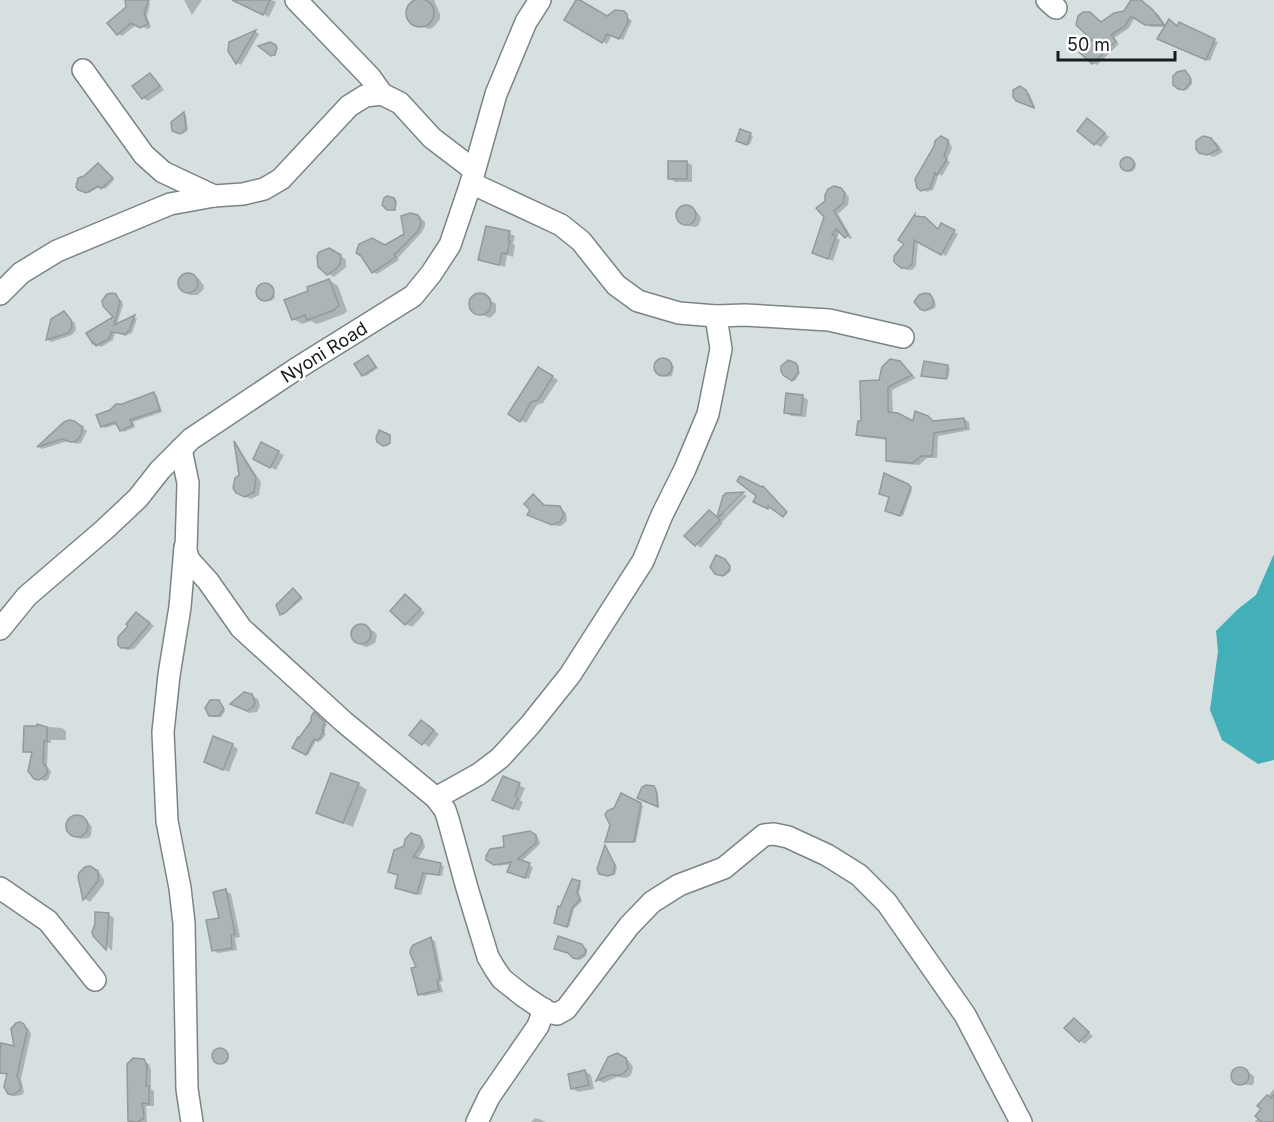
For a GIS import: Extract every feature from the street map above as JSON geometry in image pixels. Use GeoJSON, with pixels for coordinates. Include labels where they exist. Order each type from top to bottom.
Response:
{"type":"FeatureCollection","features":[{"type":"Feature","properties":{"kind":"street"},"geometry":{"type":"LineString","coordinates":[[296,0],[370,77],[382,94],[400,103],[472,177],[561,225],[580,241],[616,285],[638,301],[679,312],[716,316],[745,315],[829,320],[903,337]]}},
{"type":"Feature","properties":{"kind":"street","name":"Nyoni Road"},"geometry":{"type":"LineString","coordinates":[[0,629],[27,596],[105,530],[138,498],[160,470],[191,439],[412,296],[431,274],[450,245],[496,94],[526,22],[540,0]]}},
{"type":"Feature","properties":{"kind":"street"},"geometry":{"type":"LineString","coordinates":[[83,70],[144,155],[163,172],[214,196]]}},
{"type":"Feature","properties":{"kind":"street"},"geometry":{"type":"LineString","coordinates":[[0,294],[21,273],[57,251],[170,204],[264,189],[281,179],[349,106],[365,96],[382,94]]}},
{"type":"Feature","properties":{"kind":"street"},"geometry":{"type":"LineString","coordinates":[[436,798],[479,774],[500,758],[530,725],[570,675],[644,561],[662,514],[685,469],[708,414],[721,349],[716,316]]}},
{"type":"Feature","properties":{"kind":"street"},"geometry":{"type":"LineString","coordinates":[[181,449],[188,483],[186,528],[180,607],[163,732],[167,821],[184,922],[187,1089],[192,1122]]}},
{"type":"Feature","properties":{"kind":"street"},"geometry":{"type":"LineString","coordinates":[[186,528],[186,551],[189,560],[208,581],[241,627],[344,722],[436,798],[445,810],[488,957],[502,979],[522,995],[547,1012],[557,1014],[566,1009],[629,926],[652,902],[679,885],[724,868],[764,835],[774,834],[788,837],[827,855],[859,875],[888,903],[965,1015],[1021,1122]]}},
{"type":"Feature","properties":{"kind":"street"},"geometry":{"type":"LineString","coordinates":[[0,888],[48,921],[95,980]]}},
{"type":"Feature","properties":{"kind":"street"},"geometry":{"type":"LineString","coordinates":[[477,1122],[489,1097],[538,1026],[544,1009]]}},
{"type":"Feature","properties":{"kind":"water"},"geometry":{"type":"Polygon","coordinates":[[[1274,554],[1274,760],[1258,764],[1222,740],[1210,710],[1218,651],[1216,631],[1256,595],[1274,554]]]}},
{"type":"Feature","properties":{"kind":"building"},"geometry":{"type":"Polygon","coordinates":[[[420,-1],[430,3],[434,13],[430,23],[420,27],[410,23],[406,13],[410,3],[420,-1]]]}},
{"type":"Feature","properties":{"kind":"building"},"geometry":{"type":"Polygon","coordinates":[[[125,0],[149,0],[144,13],[148,24],[140,28],[131,23],[117,35],[107,23],[126,7],[125,0]]]}},
{"type":"Feature","properties":{"kind":"building"},"geometry":{"type":"Polygon","coordinates":[[[232,0],[270,0],[263,15],[232,0]]]}},
{"type":"Feature","properties":{"kind":"building"},"geometry":{"type":"Polygon","coordinates":[[[576,0],[580,0],[607,16],[615,10],[624,11],[628,22],[619,39],[607,34],[602,43],[564,20],[576,0]]]}},
{"type":"Feature","properties":{"kind":"building"},"geometry":{"type":"Polygon","coordinates":[[[1131,0],[1141,0],[1153,10],[1164,25],[1145,25],[1131,16],[1125,26],[1111,35],[1116,41],[1092,64],[1079,52],[1092,40],[1076,25],[1078,16],[1083,12],[1090,12],[1101,22],[1114,13],[1124,11],[1131,0]]]}},
{"type":"Feature","properties":{"kind":"building"},"geometry":{"type":"Polygon","coordinates":[[[1169,19],[1177,26],[1179,22],[1215,39],[1206,60],[1157,39],[1169,19]]]}},
{"type":"Feature","properties":{"kind":"building"},"geometry":{"type":"Polygon","coordinates":[[[256,30],[236,64],[228,51],[229,42],[256,30]]]}},
{"type":"Feature","properties":{"kind":"building"},"geometry":{"type":"Polygon","coordinates":[[[270,42],[277,48],[275,55],[271,56],[258,46],[270,42]]]}},
{"type":"Feature","properties":{"kind":"building"},"geometry":{"type":"Polygon","coordinates":[[[1185,70],[1190,77],[1190,83],[1184,90],[1178,89],[1173,85],[1173,76],[1185,70]]]}},
{"type":"Feature","properties":{"kind":"building"},"geometry":{"type":"Polygon","coordinates":[[[150,73],[160,86],[142,99],[132,86],[150,73]]]}},
{"type":"Feature","properties":{"kind":"building"},"geometry":{"type":"Polygon","coordinates":[[[1020,86],[1026,90],[1034,108],[1016,101],[1013,97],[1013,90],[1020,86]]]}},
{"type":"Feature","properties":{"kind":"building"},"geometry":{"type":"Polygon","coordinates":[[[184,112],[186,129],[180,134],[172,131],[171,122],[184,112]]]}},
{"type":"Feature","properties":{"kind":"building"},"geometry":{"type":"Polygon","coordinates":[[[1087,118],[1105,133],[1094,145],[1077,131],[1087,118]]]}},
{"type":"Feature","properties":{"kind":"building"},"geometry":{"type":"Polygon","coordinates":[[[740,129],[751,133],[747,145],[736,141],[740,129]]]}},
{"type":"Feature","properties":{"kind":"building"},"geometry":{"type":"Polygon","coordinates":[[[941,136],[948,140],[944,156],[947,159],[937,175],[935,173],[930,188],[921,191],[917,188],[915,179],[935,141],[941,136]]]}},
{"type":"Feature","properties":{"kind":"building"},"geometry":{"type":"Polygon","coordinates":[[[1203,136],[1211,138],[1219,149],[1207,155],[1199,153],[1196,149],[1196,141],[1203,136]]]}},
{"type":"Feature","properties":{"kind":"building"},"geometry":{"type":"Polygon","coordinates":[[[1124,157],[1130,157],[1134,164],[1130,171],[1124,171],[1120,167],[1120,161],[1124,157]]]}},
{"type":"Feature","properties":{"kind":"building"},"geometry":{"type":"Polygon","coordinates":[[[668,161],[687,161],[687,179],[668,179],[668,161]]]}},
{"type":"Feature","properties":{"kind":"building"},"geometry":{"type":"Polygon","coordinates":[[[98,163],[113,178],[101,189],[98,186],[86,193],[78,190],[76,187],[78,178],[84,176],[98,163]]]}},
{"type":"Feature","properties":{"kind":"building"},"geometry":{"type":"Polygon","coordinates":[[[834,186],[841,188],[845,193],[843,203],[834,211],[848,235],[845,238],[836,229],[832,235],[836,236],[828,259],[812,253],[824,217],[816,208],[825,201],[828,189],[834,186]]]}},
{"type":"Feature","properties":{"kind":"building"},"geometry":{"type":"Polygon","coordinates":[[[387,196],[394,198],[395,210],[387,210],[382,205],[387,196]]]}},
{"type":"Feature","properties":{"kind":"building"},"geometry":{"type":"Polygon","coordinates":[[[686,205],[693,208],[696,215],[693,222],[686,225],[679,222],[676,215],[679,208],[686,205]]]}},
{"type":"Feature","properties":{"kind":"building"},"geometry":{"type":"Polygon","coordinates":[[[410,213],[420,218],[418,231],[394,255],[396,257],[372,273],[361,256],[356,253],[359,244],[372,238],[385,245],[404,234],[401,216],[410,213]]]}},
{"type":"Feature","properties":{"kind":"building"},"geometry":{"type":"Polygon","coordinates":[[[915,214],[915,216],[925,217],[938,229],[941,223],[955,230],[941,255],[914,240],[912,264],[907,268],[901,268],[894,262],[894,256],[904,244],[898,240],[915,214]]]}},
{"type":"Feature","properties":{"kind":"building"},"geometry":{"type":"Polygon","coordinates":[[[486,226],[510,231],[507,254],[502,253],[499,265],[478,260],[486,226]]]}},
{"type":"Feature","properties":{"kind":"building"},"geometry":{"type":"Polygon","coordinates":[[[329,248],[341,255],[340,264],[327,275],[318,267],[317,256],[319,252],[329,248]]]}},
{"type":"Feature","properties":{"kind":"building"},"geometry":{"type":"Polygon","coordinates":[[[184,273],[192,273],[198,279],[198,287],[192,293],[184,293],[178,287],[178,279],[184,273]]]}},
{"type":"Feature","properties":{"kind":"building"},"geometry":{"type":"Polygon","coordinates":[[[329,279],[339,305],[334,310],[307,320],[305,315],[292,320],[284,300],[308,291],[307,287],[329,279]]]}},
{"type":"Feature","properties":{"kind":"building"},"geometry":{"type":"Polygon","coordinates":[[[265,283],[271,286],[274,292],[271,298],[265,301],[259,298],[256,292],[259,286],[265,283]]]}},
{"type":"Feature","properties":{"kind":"building"},"geometry":{"type":"Polygon","coordinates":[[[480,293],[488,296],[491,304],[488,312],[480,315],[472,312],[469,304],[472,296],[480,293]]]}},
{"type":"Feature","properties":{"kind":"building"},"geometry":{"type":"Polygon","coordinates":[[[107,294],[116,294],[120,302],[114,325],[135,315],[129,331],[125,334],[111,332],[110,338],[96,346],[86,333],[113,317],[103,306],[102,301],[107,294]]]}},
{"type":"Feature","properties":{"kind":"building"},"geometry":{"type":"Polygon","coordinates":[[[930,294],[934,301],[932,307],[925,311],[914,302],[919,295],[930,294]]]}},
{"type":"Feature","properties":{"kind":"building"},"geometry":{"type":"Polygon","coordinates":[[[64,311],[71,320],[72,327],[68,333],[46,340],[51,319],[64,311]]]}},
{"type":"Feature","properties":{"kind":"building"},"geometry":{"type":"Polygon","coordinates":[[[368,355],[376,367],[362,376],[354,364],[368,355]]]}},
{"type":"Feature","properties":{"kind":"building"},"geometry":{"type":"Polygon","coordinates":[[[663,358],[669,361],[672,367],[669,373],[663,376],[657,373],[654,367],[657,361],[663,358]]]}},
{"type":"Feature","properties":{"kind":"building"},"geometry":{"type":"Polygon","coordinates":[[[890,359],[900,361],[912,375],[888,387],[888,412],[898,413],[913,421],[915,411],[928,416],[933,421],[964,418],[966,428],[934,433],[932,456],[921,456],[913,463],[886,461],[886,438],[856,435],[858,421],[861,421],[860,381],[879,380],[882,367],[890,359]]]}},
{"type":"Feature","properties":{"kind":"building"},"geometry":{"type":"Polygon","coordinates":[[[788,360],[796,363],[798,367],[798,372],[792,381],[781,371],[781,366],[788,360]]]}},
{"type":"Feature","properties":{"kind":"building"},"geometry":{"type":"Polygon","coordinates":[[[924,361],[948,365],[946,379],[921,376],[924,361]]]}},
{"type":"Feature","properties":{"kind":"building"},"geometry":{"type":"Polygon","coordinates":[[[538,367],[553,376],[538,400],[531,402],[520,422],[508,414],[538,367]]]}},
{"type":"Feature","properties":{"kind":"building"},"geometry":{"type":"Polygon","coordinates":[[[154,392],[160,410],[130,420],[133,425],[120,431],[115,422],[101,427],[96,415],[110,410],[116,404],[122,404],[154,392]]]}},
{"type":"Feature","properties":{"kind":"building"},"geometry":{"type":"Polygon","coordinates":[[[786,393],[803,395],[801,415],[784,413],[786,393]]]}},
{"type":"Feature","properties":{"kind":"building"},"geometry":{"type":"Polygon","coordinates":[[[69,420],[83,427],[76,441],[62,439],[37,447],[64,422],[69,420]]]}},
{"type":"Feature","properties":{"kind":"building"},"geometry":{"type":"Polygon","coordinates":[[[379,430],[390,435],[390,443],[383,446],[377,442],[379,430]]]}},
{"type":"Feature","properties":{"kind":"building"},"geometry":{"type":"Polygon","coordinates":[[[234,441],[256,478],[254,492],[245,497],[236,493],[233,488],[235,478],[239,475],[234,441]]]}},
{"type":"Feature","properties":{"kind":"building"},"geometry":{"type":"Polygon","coordinates":[[[261,442],[279,451],[270,468],[253,459],[261,442]]]}},
{"type":"Feature","properties":{"kind":"building"},"geometry":{"type":"Polygon","coordinates":[[[884,473],[911,487],[900,516],[885,511],[889,497],[879,494],[884,473]]]}},
{"type":"Feature","properties":{"kind":"building"},"geometry":{"type":"Polygon","coordinates":[[[740,476],[763,486],[787,512],[783,517],[768,506],[768,509],[753,502],[756,496],[737,481],[740,476]]]}},
{"type":"Feature","properties":{"kind":"building"},"geometry":{"type":"Polygon","coordinates":[[[744,492],[695,546],[684,536],[709,510],[717,517],[726,493],[744,492]]]}},
{"type":"Feature","properties":{"kind":"building"},"geometry":{"type":"Polygon","coordinates":[[[533,494],[544,505],[560,506],[564,514],[560,522],[552,525],[527,515],[530,510],[524,504],[533,494]]]}},
{"type":"Feature","properties":{"kind":"building"},"geometry":{"type":"Polygon","coordinates":[[[716,555],[725,559],[730,566],[723,576],[715,574],[710,567],[716,555]]]}},
{"type":"Feature","properties":{"kind":"building"},"geometry":{"type":"Polygon","coordinates":[[[293,588],[301,597],[280,615],[276,605],[293,588]]]}},
{"type":"Feature","properties":{"kind":"building"},"geometry":{"type":"Polygon","coordinates":[[[405,594],[421,609],[405,625],[390,611],[405,594]]]}},
{"type":"Feature","properties":{"kind":"building"},"geometry":{"type":"Polygon","coordinates":[[[136,612],[150,623],[129,648],[121,648],[118,645],[118,637],[136,612]]]}},
{"type":"Feature","properties":{"kind":"building"},"geometry":{"type":"Polygon","coordinates":[[[357,624],[365,624],[371,630],[371,638],[365,644],[357,644],[351,638],[351,630],[357,624]]]}},
{"type":"Feature","properties":{"kind":"building"},"geometry":{"type":"Polygon","coordinates":[[[244,692],[252,694],[255,702],[254,706],[247,711],[230,704],[244,692]]]}},
{"type":"Feature","properties":{"kind":"building"},"geometry":{"type":"Polygon","coordinates":[[[210,700],[219,700],[224,709],[219,716],[209,716],[205,708],[210,700]]]}},
{"type":"Feature","properties":{"kind":"building"},"geometry":{"type":"Polygon","coordinates":[[[314,712],[325,722],[322,730],[324,731],[318,741],[314,739],[306,755],[292,748],[311,721],[314,712]]]}},
{"type":"Feature","properties":{"kind":"building"},"geometry":{"type":"Polygon","coordinates":[[[421,720],[434,730],[422,745],[409,735],[421,720]]]}},
{"type":"Feature","properties":{"kind":"building"},"geometry":{"type":"Polygon","coordinates":[[[37,724],[47,727],[43,762],[47,774],[39,780],[34,779],[28,771],[32,752],[23,752],[24,726],[37,726],[37,724]]]}},
{"type":"Feature","properties":{"kind":"building"},"geometry":{"type":"Polygon","coordinates":[[[213,736],[233,744],[223,770],[204,762],[213,736]]]}},
{"type":"Feature","properties":{"kind":"building"},"geometry":{"type":"Polygon","coordinates":[[[331,773],[359,783],[343,823],[316,813],[331,773]]]}},
{"type":"Feature","properties":{"kind":"building"},"geometry":{"type":"Polygon","coordinates":[[[503,776],[520,783],[515,796],[518,798],[513,809],[492,800],[503,776]]]}},
{"type":"Feature","properties":{"kind":"building"},"geometry":{"type":"Polygon","coordinates":[[[654,786],[658,807],[637,798],[642,787],[654,786]]]}},
{"type":"Feature","properties":{"kind":"building"},"geometry":{"type":"Polygon","coordinates":[[[621,793],[641,803],[634,842],[605,842],[610,825],[605,815],[607,811],[614,808],[621,793]]]}},
{"type":"Feature","properties":{"kind":"building"},"geometry":{"type":"Polygon","coordinates":[[[77,815],[87,822],[88,826],[81,836],[77,837],[67,830],[66,826],[73,816],[77,815]]]}},
{"type":"Feature","properties":{"kind":"building"},"geometry":{"type":"Polygon","coordinates":[[[530,831],[536,835],[536,843],[518,859],[530,863],[525,878],[507,872],[511,862],[494,865],[486,860],[490,849],[504,847],[503,836],[530,831]]]}},
{"type":"Feature","properties":{"kind":"building"},"geometry":{"type":"Polygon","coordinates":[[[411,833],[420,836],[422,840],[413,857],[441,863],[439,875],[423,873],[417,894],[395,888],[398,875],[388,872],[394,850],[404,846],[405,839],[411,833]]]}},
{"type":"Feature","properties":{"kind":"building"},"geometry":{"type":"Polygon","coordinates":[[[605,845],[615,865],[613,874],[608,876],[599,874],[597,869],[605,845]]]}},
{"type":"Feature","properties":{"kind":"building"},"geometry":{"type":"Polygon","coordinates":[[[90,866],[98,871],[98,881],[83,900],[78,877],[85,867],[90,866]]]}},
{"type":"Feature","properties":{"kind":"building"},"geometry":{"type":"Polygon","coordinates":[[[572,879],[580,881],[577,892],[580,899],[572,908],[567,927],[554,923],[558,906],[560,907],[572,879]]]}},
{"type":"Feature","properties":{"kind":"building"},"geometry":{"type":"Polygon","coordinates":[[[226,889],[235,934],[231,935],[232,948],[212,951],[206,920],[219,918],[213,892],[226,889]]]}},
{"type":"Feature","properties":{"kind":"building"},"geometry":{"type":"Polygon","coordinates":[[[95,912],[109,913],[106,950],[93,936],[95,912]]]}},
{"type":"Feature","properties":{"kind":"building"},"geometry":{"type":"Polygon","coordinates":[[[558,936],[582,944],[586,951],[584,955],[577,959],[568,953],[554,949],[558,936]]]}},
{"type":"Feature","properties":{"kind":"building"},"geometry":{"type":"Polygon","coordinates":[[[431,937],[440,979],[437,980],[439,990],[418,995],[411,968],[416,967],[410,953],[411,948],[431,937]]]}},
{"type":"Feature","properties":{"kind":"building"},"geometry":{"type":"Polygon","coordinates":[[[1074,1018],[1089,1032],[1079,1042],[1064,1028],[1074,1018]]]}},
{"type":"Feature","properties":{"kind":"building"},"geometry":{"type":"Polygon","coordinates":[[[20,1022],[24,1024],[27,1031],[17,1076],[21,1086],[20,1090],[13,1095],[8,1094],[4,1087],[7,1074],[0,1073],[0,1050],[1,1043],[14,1046],[11,1029],[20,1022]]]}},
{"type":"Feature","properties":{"kind":"building"},"geometry":{"type":"Polygon","coordinates":[[[220,1048],[228,1056],[220,1064],[212,1056],[220,1048]]]}},
{"type":"Feature","properties":{"kind":"building"},"geometry":{"type":"Polygon","coordinates":[[[617,1053],[626,1058],[628,1068],[625,1072],[596,1081],[608,1057],[617,1053]]]}},
{"type":"Feature","properties":{"kind":"building"},"geometry":{"type":"Polygon","coordinates":[[[133,1058],[144,1059],[147,1066],[146,1086],[149,1086],[149,1104],[142,1103],[144,1116],[137,1122],[128,1121],[127,1064],[133,1058]]]}},
{"type":"Feature","properties":{"kind":"building"},"geometry":{"type":"Polygon","coordinates":[[[1236,1067],[1244,1067],[1249,1072],[1247,1083],[1236,1085],[1231,1080],[1231,1072],[1236,1067]]]}},
{"type":"Feature","properties":{"kind":"building"},"geometry":{"type":"Polygon","coordinates":[[[585,1070],[589,1085],[571,1089],[568,1074],[585,1070]]]}},
{"type":"Feature","properties":{"kind":"building"},"geometry":{"type":"Polygon","coordinates":[[[1274,1094],[1274,1122],[1262,1122],[1255,1116],[1261,1109],[1257,1106],[1267,1095],[1271,1098],[1274,1094]]]}}]}
